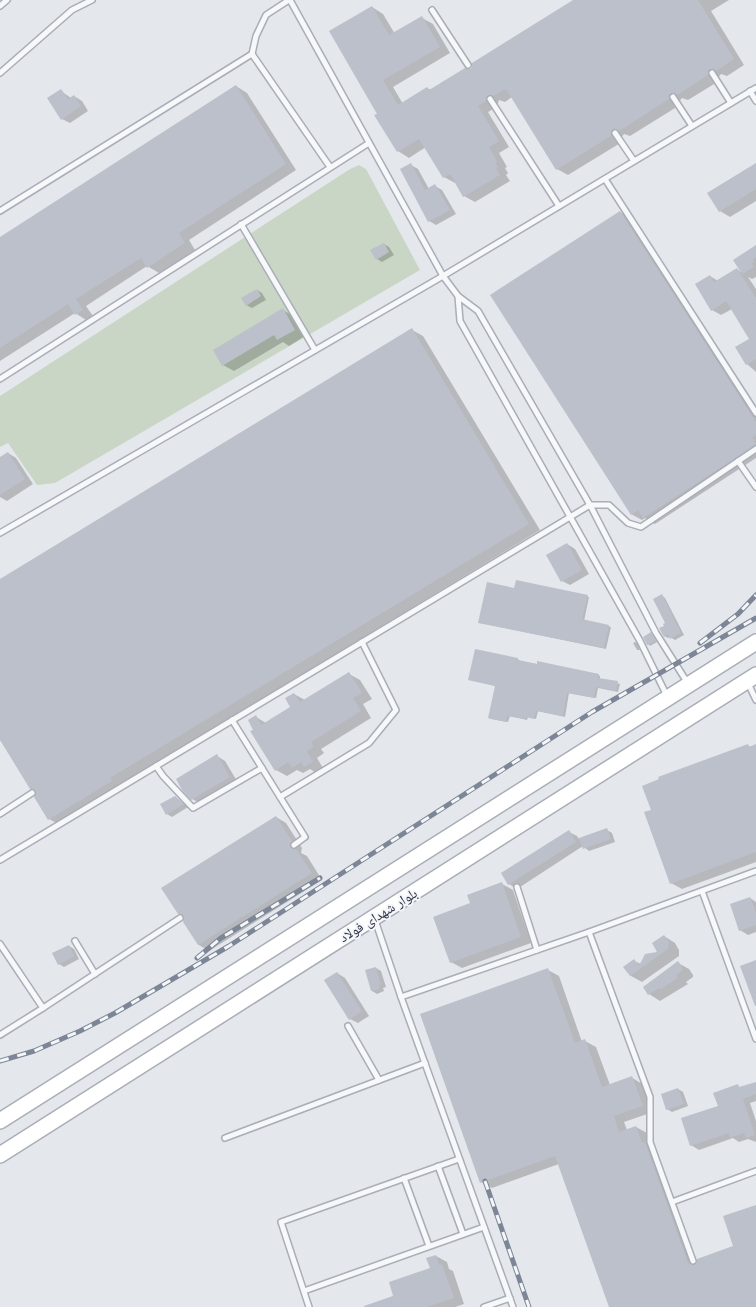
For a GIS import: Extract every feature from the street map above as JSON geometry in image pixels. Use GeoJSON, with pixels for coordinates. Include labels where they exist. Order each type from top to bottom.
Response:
{"type":"FeatureCollection","features":[{"type":"Feature","properties":{"kind":"street","name":"بلوار شهدای فولاد"},"geometry":{"type":"LineString","coordinates":[[0,1121],[756,642]]}},
{"type":"Feature","properties":{"kind":"street","name":"بلوار شهدای فولاد"},"geometry":{"type":"LineString","coordinates":[[0,1155],[751,678]]}},
{"type":"Feature","properties":{"kind":"street"},"geometry":{"type":"LineString","coordinates":[[689,685],[704,708]]}},
{"type":"Feature","properties":{"kind":"street"},"geometry":{"type":"LineString","coordinates":[[668,698],[682,722]]}},
{"type":"Feature","properties":{"kind":"lane"},"geometry":{"type":"LineString","coordinates":[[0,5],[7,0]]}},
{"type":"Feature","properties":{"kind":"lane"},"geometry":{"type":"LineString","coordinates":[[0,73],[72,10],[92,0]]}},
{"type":"Feature","properties":{"kind":"lane"},"geometry":{"type":"LineString","coordinates":[[0,211],[252,54],[256,36],[266,15],[290,0],[443,276],[458,296],[478,311],[590,505],[656,633],[689,685]]}},
{"type":"Feature","properties":{"kind":"lane"},"geometry":{"type":"LineString","coordinates":[[432,10],[468,65]]}},
{"type":"Feature","properties":{"kind":"lane"},"geometry":{"type":"LineString","coordinates":[[252,54],[330,168]]}},
{"type":"Feature","properties":{"kind":"lane"},"geometry":{"type":"LineString","coordinates":[[712,73],[731,103]]}},
{"type":"Feature","properties":{"kind":"lane"},"geometry":{"type":"LineString","coordinates":[[1,531],[443,276],[756,88]]}},
{"type":"Feature","properties":{"kind":"lane"},"geometry":{"type":"LineString","coordinates":[[750,91],[756,101]]}},
{"type":"Feature","properties":{"kind":"lane"},"geometry":{"type":"LineString","coordinates":[[673,97],[692,126]]}},
{"type":"Feature","properties":{"kind":"lane"},"geometry":{"type":"LineString","coordinates":[[490,99],[558,206]]}},
{"type":"Feature","properties":{"kind":"lane"},"geometry":{"type":"LineString","coordinates":[[615,133],[634,161]]}},
{"type":"Feature","properties":{"kind":"lane"},"geometry":{"type":"LineString","coordinates":[[0,379],[369,143]]}},
{"type":"Feature","properties":{"kind":"lane"},"geometry":{"type":"LineString","coordinates":[[605,178],[756,413]]}},
{"type":"Feature","properties":{"kind":"lane"},"geometry":{"type":"LineString","coordinates":[[242,224],[315,350]]}},
{"type":"Feature","properties":{"kind":"lane"},"geometry":{"type":"LineString","coordinates":[[458,296],[460,321],[640,641],[668,698]]}},
{"type":"Feature","properties":{"kind":"lane"},"geometry":{"type":"LineString","coordinates":[[0,860],[590,505],[609,505],[628,523],[641,527],[756,449]]}},
{"type":"Feature","properties":{"kind":"lane"},"geometry":{"type":"LineString","coordinates":[[738,461],[756,487]]}},
{"type":"Feature","properties":{"kind":"lane"},"geometry":{"type":"LineString","coordinates":[[280,797],[370,743],[396,710],[362,642]]}},
{"type":"Feature","properties":{"kind":"lane"},"geometry":{"type":"LineString","coordinates":[[751,678],[756,700]]}},
{"type":"Feature","properties":{"kind":"lane"},"geometry":{"type":"LineString","coordinates":[[232,720],[305,837],[294,845]]}},
{"type":"Feature","properties":{"kind":"lane"},"geometry":{"type":"LineString","coordinates":[[156,766],[162,776],[193,808],[262,768]]}},
{"type":"Feature","properties":{"kind":"lane"},"geometry":{"type":"LineString","coordinates":[[0,814],[32,793]]}},
{"type":"Feature","properties":{"kind":"lane"},"geometry":{"type":"LineString","coordinates":[[401,997],[589,932],[756,871]]}},
{"type":"Feature","properties":{"kind":"lane"},"geometry":{"type":"LineString","coordinates":[[517,887],[537,950]]}},
{"type":"Feature","properties":{"kind":"lane"},"geometry":{"type":"LineString","coordinates":[[702,891],[756,1039]]}},
{"type":"Feature","properties":{"kind":"lane"},"geometry":{"type":"LineString","coordinates":[[374,917],[513,1307]]}},
{"type":"Feature","properties":{"kind":"lane"},"geometry":{"type":"LineString","coordinates":[[0,1036],[180,918]]}},
{"type":"Feature","properties":{"kind":"lane"},"geometry":{"type":"LineString","coordinates":[[589,932],[650,1097],[650,1142],[693,1261]]}},
{"type":"Feature","properties":{"kind":"lane"},"geometry":{"type":"LineString","coordinates":[[76,941],[95,974]]}},
{"type":"Feature","properties":{"kind":"lane"},"geometry":{"type":"LineString","coordinates":[[0,944],[42,1008]]}},
{"type":"Feature","properties":{"kind":"lane"},"geometry":{"type":"LineString","coordinates":[[348,1026],[379,1080]]}},
{"type":"Feature","properties":{"kind":"lane"},"geometry":{"type":"LineString","coordinates":[[225,1138],[425,1063]]}},
{"type":"Feature","properties":{"kind":"lane"},"geometry":{"type":"LineString","coordinates":[[309,1307],[281,1222],[460,1159]]}},
{"type":"Feature","properties":{"kind":"lane"},"geometry":{"type":"LineString","coordinates":[[438,1166],[463,1234]]}},
{"type":"Feature","properties":{"kind":"lane"},"geometry":{"type":"LineString","coordinates":[[672,1202],[756,1172]]}},
{"type":"Feature","properties":{"kind":"lane"},"geometry":{"type":"LineString","coordinates":[[404,1178],[429,1246]]}},
{"type":"Feature","properties":{"kind":"lane"},"geometry":{"type":"LineString","coordinates":[[304,1291],[484,1226]]}},
{"type":"Feature","properties":{"kind":"lane"},"geometry":{"type":"LineString","coordinates":[[484,1307],[510,1298]]}},
{"type":"Feature","properties":{"kind":"green space"},"geometry":{"type":"Polygon","coordinates":[[[359,165],[366,169],[420,270],[55,483],[37,485],[8,443],[0,447],[0,396],[350,169],[359,165]]]}},
{"type":"Feature","properties":{"kind":"building"},"geometry":{"type":"Polygon","coordinates":[[[573,0],[698,0],[734,59],[716,71],[710,69],[708,75],[677,95],[671,93],[669,99],[619,131],[613,129],[611,136],[556,170],[506,89],[493,96],[488,95],[486,101],[478,106],[499,141],[489,147],[497,161],[495,162],[498,167],[496,168],[500,175],[463,197],[450,174],[443,178],[419,139],[397,152],[374,115],[377,114],[329,31],[372,6],[389,35],[422,16],[440,47],[383,80],[398,105],[427,87],[429,90],[465,68],[470,69],[472,63],[573,0]]]}},
{"type":"Feature","properties":{"kind":"building"},"geometry":{"type":"Polygon","coordinates":[[[236,85],[286,164],[179,233],[185,243],[147,268],[141,258],[76,299],[83,310],[75,315],[68,304],[0,348],[0,237],[236,85]]]}},
{"type":"Feature","properties":{"kind":"building"},"geometry":{"type":"Polygon","coordinates":[[[61,89],[68,99],[74,95],[81,106],[61,120],[47,98],[61,89]]]}},
{"type":"Feature","properties":{"kind":"building"},"geometry":{"type":"Polygon","coordinates":[[[411,163],[425,190],[435,184],[450,210],[428,222],[400,169],[411,163]]]}},
{"type":"Feature","properties":{"kind":"building"},"geometry":{"type":"Polygon","coordinates":[[[756,163],[756,189],[719,212],[707,193],[756,163]]]}},
{"type":"Feature","properties":{"kind":"building"},"geometry":{"type":"Polygon","coordinates":[[[620,211],[756,422],[756,435],[752,437],[756,445],[643,518],[638,510],[631,515],[490,295],[620,211]]]}},
{"type":"Feature","properties":{"kind":"building"},"geometry":{"type":"Polygon","coordinates":[[[384,243],[389,252],[376,260],[370,250],[384,243]]]}},
{"type":"Feature","properties":{"kind":"building"},"geometry":{"type":"Polygon","coordinates":[[[756,245],[756,257],[753,259],[754,262],[751,263],[754,267],[742,274],[733,260],[756,245]]]}},
{"type":"Feature","properties":{"kind":"building"},"geometry":{"type":"Polygon","coordinates":[[[737,268],[756,298],[756,359],[746,365],[735,347],[749,339],[726,301],[711,311],[695,284],[710,275],[714,282],[737,268]]]}},
{"type":"Feature","properties":{"kind":"building"},"geometry":{"type":"Polygon","coordinates":[[[257,289],[261,296],[246,306],[241,298],[257,289]]]}},
{"type":"Feature","properties":{"kind":"building"},"geometry":{"type":"Polygon","coordinates":[[[283,308],[295,330],[277,340],[274,335],[222,366],[213,350],[283,308]]]}},
{"type":"Feature","properties":{"kind":"building"},"geometry":{"type":"Polygon","coordinates":[[[412,328],[529,524],[110,778],[112,781],[48,820],[34,797],[36,791],[30,789],[0,740],[0,579],[412,328]]]}},
{"type":"Feature","properties":{"kind":"building"},"geometry":{"type":"Polygon","coordinates":[[[8,452],[25,479],[0,495],[0,457],[8,452]]]}},
{"type":"Feature","properties":{"kind":"building"},"geometry":{"type":"Polygon","coordinates":[[[567,543],[582,570],[561,582],[546,555],[567,543]]]}},
{"type":"Feature","properties":{"kind":"building"},"geometry":{"type":"Polygon","coordinates":[[[516,580],[588,595],[582,619],[609,625],[604,648],[478,623],[487,582],[514,588],[516,580]]]}},
{"type":"Feature","properties":{"kind":"building"},"geometry":{"type":"Polygon","coordinates":[[[662,594],[681,633],[670,639],[668,634],[664,637],[659,628],[664,626],[663,624],[665,623],[653,599],[662,594]]]}},
{"type":"Feature","properties":{"kind":"building"},"geometry":{"type":"Polygon","coordinates":[[[651,632],[656,641],[647,645],[643,637],[651,632]]]}},
{"type":"Feature","properties":{"kind":"building"},"geometry":{"type":"Polygon","coordinates":[[[475,649],[537,664],[537,661],[599,674],[598,678],[618,681],[616,691],[596,687],[594,698],[567,693],[563,716],[536,711],[534,719],[507,716],[506,722],[488,718],[495,686],[468,680],[475,649]]]}},
{"type":"Feature","properties":{"kind":"building"},"geometry":{"type":"Polygon","coordinates":[[[349,672],[362,693],[353,698],[361,711],[311,742],[314,747],[307,751],[313,762],[304,767],[301,762],[292,768],[288,762],[275,771],[250,731],[253,730],[248,720],[256,715],[261,725],[290,707],[285,698],[294,693],[300,702],[349,672]]]}},
{"type":"Feature","properties":{"kind":"building"},"geometry":{"type":"Polygon","coordinates":[[[748,744],[749,747],[756,744],[756,852],[670,884],[644,812],[651,810],[642,786],[659,779],[658,777],[748,744]]]}},
{"type":"Feature","properties":{"kind":"building"},"geometry":{"type":"Polygon","coordinates":[[[217,754],[230,777],[191,800],[182,790],[176,779],[217,754]]]}},
{"type":"Feature","properties":{"kind":"building"},"geometry":{"type":"Polygon","coordinates":[[[175,796],[184,804],[166,815],[160,804],[175,796]]]}},
{"type":"Feature","properties":{"kind":"building"},"geometry":{"type":"Polygon","coordinates":[[[276,816],[292,841],[290,847],[296,849],[312,873],[198,945],[183,922],[184,916],[178,914],[161,888],[276,816]]]}},
{"type":"Feature","properties":{"kind":"building"},"geometry":{"type":"Polygon","coordinates":[[[607,828],[611,839],[583,849],[579,838],[607,828]]]}},
{"type":"Feature","properties":{"kind":"building"},"geometry":{"type":"Polygon","coordinates":[[[569,830],[576,842],[508,885],[501,873],[569,830]]]}},
{"type":"Feature","properties":{"kind":"building"},"geometry":{"type":"Polygon","coordinates":[[[502,882],[521,937],[450,963],[433,917],[470,903],[467,895],[502,882]]]}},
{"type":"Feature","properties":{"kind":"building"},"geometry":{"type":"Polygon","coordinates":[[[750,897],[756,913],[756,925],[739,931],[730,904],[750,897]]]}},
{"type":"Feature","properties":{"kind":"building"},"geometry":{"type":"Polygon","coordinates":[[[664,935],[669,942],[668,949],[630,976],[623,967],[634,959],[639,966],[645,954],[657,952],[652,943],[664,935]]]}},
{"type":"Feature","properties":{"kind":"building"},"geometry":{"type":"Polygon","coordinates":[[[69,945],[74,956],[58,965],[52,953],[69,945]]]}},
{"type":"Feature","properties":{"kind":"building"},"geometry":{"type":"Polygon","coordinates":[[[756,960],[756,1006],[755,1006],[740,966],[756,960]]]}},
{"type":"Feature","properties":{"kind":"building"},"geometry":{"type":"Polygon","coordinates":[[[678,961],[682,971],[676,975],[678,978],[660,990],[659,988],[648,995],[643,987],[678,961]]]}},
{"type":"Feature","properties":{"kind":"building"},"geometry":{"type":"Polygon","coordinates":[[[376,967],[381,985],[379,986],[380,989],[371,991],[365,970],[376,967]]]}},
{"type":"Feature","properties":{"kind":"building"},"geometry":{"type":"Polygon","coordinates":[[[548,968],[575,1043],[585,1039],[602,1087],[632,1076],[643,1106],[614,1116],[619,1132],[636,1126],[642,1143],[645,1142],[688,1263],[694,1265],[697,1263],[697,1259],[733,1246],[723,1216],[756,1205],[756,1307],[609,1307],[555,1156],[480,1183],[420,1014],[548,968]]]}},
{"type":"Feature","properties":{"kind":"building"},"geometry":{"type":"Polygon","coordinates":[[[337,972],[362,1011],[349,1020],[324,980],[337,972]]]}},
{"type":"Feature","properties":{"kind":"building"},"geometry":{"type":"Polygon","coordinates":[[[756,1082],[756,1094],[743,1099],[755,1135],[746,1138],[744,1133],[730,1138],[729,1133],[690,1146],[681,1118],[718,1106],[713,1093],[738,1084],[739,1087],[756,1082]]]}},
{"type":"Feature","properties":{"kind":"building"},"geometry":{"type":"Polygon","coordinates":[[[678,1088],[684,1104],[666,1110],[661,1094],[678,1088]]]}},
{"type":"Feature","properties":{"kind":"building"},"geometry":{"type":"Polygon","coordinates":[[[436,1255],[439,1265],[442,1264],[454,1298],[427,1307],[364,1307],[393,1296],[389,1282],[430,1268],[426,1258],[436,1255]]]}},
{"type":"Feature","properties":{"kind":"railway"},"geometry":{"type":"LineString","coordinates":[[700,643],[738,614],[756,595]]}},
{"type":"Feature","properties":{"kind":"railway"},"geometry":{"type":"LineString","coordinates":[[0,1061],[34,1051],[115,1013],[229,946],[592,712],[756,618]]}},
{"type":"Feature","properties":{"kind":"railway"},"geometry":{"type":"LineString","coordinates":[[197,958],[221,938],[320,878]]}},
{"type":"Feature","properties":{"kind":"railway"},"geometry":{"type":"LineString","coordinates":[[485,1181],[529,1307]]}}]}
